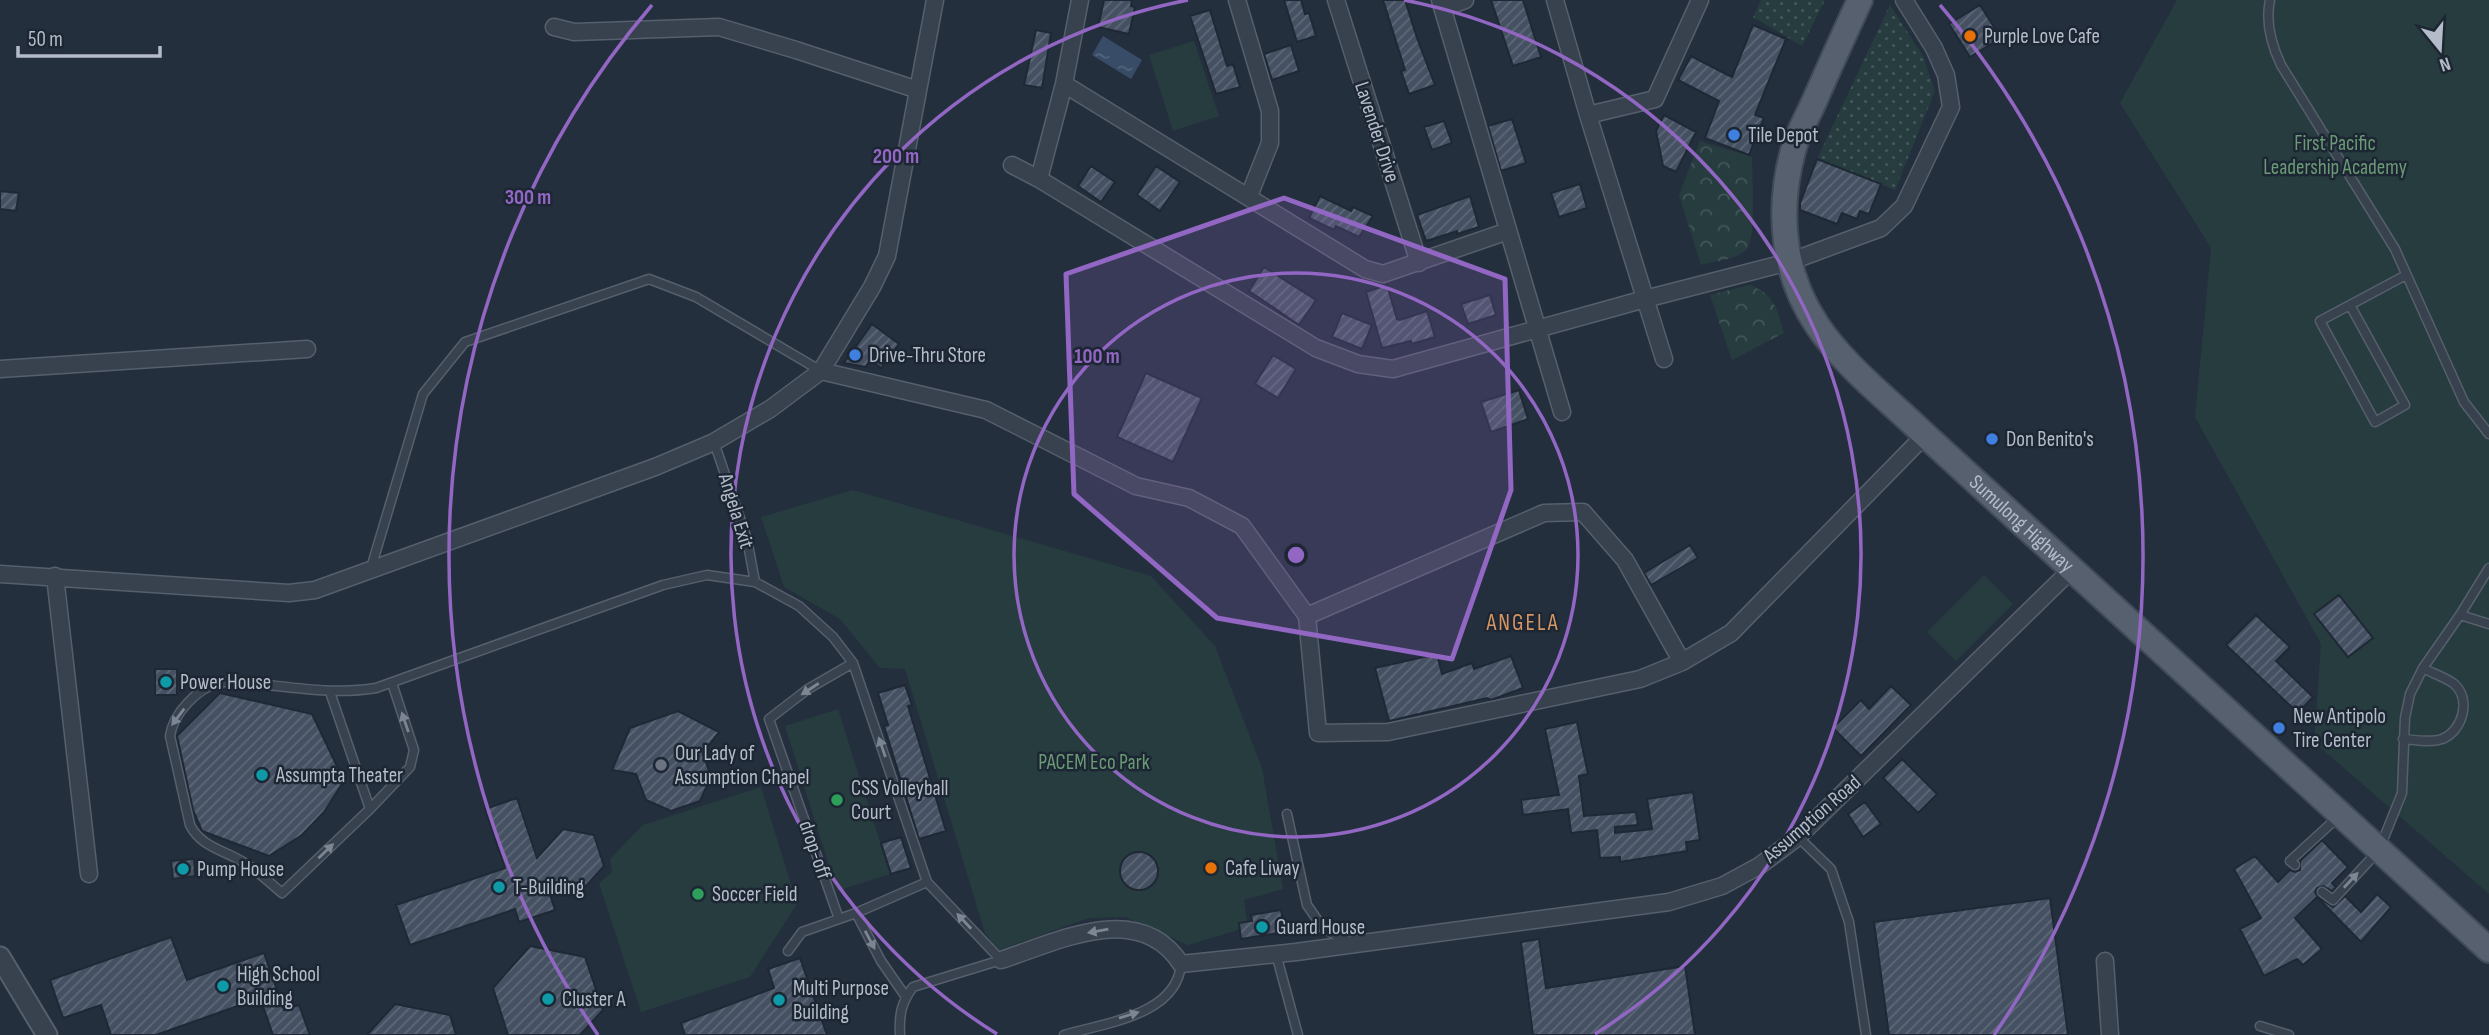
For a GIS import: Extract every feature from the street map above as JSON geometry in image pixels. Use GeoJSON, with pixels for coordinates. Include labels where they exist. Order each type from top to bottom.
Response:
{"type":"FeatureCollection","features":[{"type":"Feature","properties":{"kind":"main road","name":"Sumulong Highway"},"geometry":{"type":"LineString","coordinates":[[1860,0],[1793,148],[1783,197],[1789,262],[1798,293],[1817,326],[1846,360],[1926,435],[2489,950]]}},
{"type":"Feature","properties":{"kind":"street"},"geometry":{"type":"LineString","coordinates":[[0,574],[289,593],[315,590],[655,467],[714,442],[770,409],[821,371],[872,287],[887,256],[935,0]]}},
{"type":"Feature","properties":{"kind":"street"},"geometry":{"type":"LineString","coordinates":[[1039,179],[1064,83],[1080,0]]}},
{"type":"Feature","properties":{"kind":"street"},"geometry":{"type":"LineString","coordinates":[[1237,0],[1270,111],[1269,143],[1249,196]]}},
{"type":"Feature","properties":{"kind":"street","name":"Lavender Drive"},"geometry":{"type":"LineString","coordinates":[[1336,0],[1419,263]]}},
{"type":"Feature","properties":{"kind":"street"},"geometry":{"type":"LineString","coordinates":[[1465,0],[1442,4],[1562,412]]}},
{"type":"Feature","properties":{"kind":"street"},"geometry":{"type":"LineString","coordinates":[[1555,0],[1664,359]]}},
{"type":"Feature","properties":{"kind":"street"},"geometry":{"type":"LineString","coordinates":[[1588,115],[1655,99],[1700,0]]}},
{"type":"Feature","properties":{"kind":"street"},"geometry":{"type":"LineString","coordinates":[[1012,165],[1316,348],[1358,363],[1393,369],[1789,262],[1881,228],[1904,206],[1951,107],[1946,75],[1934,48],[1904,0]]}},
{"type":"Feature","properties":{"kind":"street"},"geometry":{"type":"LineString","coordinates":[[554,27],[574,32],[719,27],[918,90]]}},
{"type":"Feature","properties":{"kind":"street"},"geometry":{"type":"LineString","coordinates":[[1064,83],[1365,269],[1382,274],[1508,230]]}},
{"type":"Feature","properties":{"kind":"street"},"geometry":{"type":"LineString","coordinates":[[0,369],[307,349]]}},
{"type":"Feature","properties":{"kind":"street"},"geometry":{"type":"LineString","coordinates":[[821,371],[986,410],[1136,486],[1189,498],[1242,526],[1307,615],[1318,733],[1388,732],[1640,679],[1682,662],[1731,633],[1926,435]]}},
{"type":"Feature","properties":{"kind":"street"},"geometry":{"type":"LineString","coordinates":[[1307,615],[1544,513],[1583,512],[1625,560],[1682,662]]}},
{"type":"Feature","properties":{"kind":"street","name":"Assumption Road"},"geometry":{"type":"LineString","coordinates":[[1181,964],[1669,902],[1722,886],[1759,866],[1798,837],[2073,568]]}},
{"type":"Feature","properties":{"kind":"street"},"geometry":{"type":"LineString","coordinates":[[55,576],[89,874]]}},
{"type":"Feature","properties":{"kind":"street"},"geometry":{"type":"LineString","coordinates":[[1000,960],[1104,928],[1135,931],[1163,942],[1181,964]]}},
{"type":"Feature","properties":{"kind":"street"},"geometry":{"type":"LineString","coordinates":[[0,957],[42,1033]]}},
{"type":"Feature","properties":{"kind":"street"},"geometry":{"type":"LineString","coordinates":[[2105,961],[2110,1035]]}},
{"type":"Feature","properties":{"kind":"lane"},"geometry":{"type":"LineString","coordinates":[[2270,0],[2268,30],[2273,50],[2395,249],[2464,402],[2489,434]]}},
{"type":"Feature","properties":{"kind":"lane"},"geometry":{"type":"LineString","coordinates":[[2350,305],[2405,405],[2375,422],[2320,321],[2406,275]]}},
{"type":"Feature","properties":{"kind":"lane"},"geometry":{"type":"LineString","coordinates":[[371,568],[423,394],[465,342],[649,279],[696,297],[821,371]]}},
{"type":"Feature","properties":{"kind":"lane","name":"Angela Exit"},"geometry":{"type":"LineString","coordinates":[[714,442],[747,539],[755,582]]}},
{"type":"Feature","properties":{"kind":"lane"},"geometry":{"type":"LineString","coordinates":[[2322,892],[2333,900],[2379,850],[2402,793],[2403,739],[2410,694],[2423,668],[2489,568]]}},
{"type":"Feature","properties":{"kind":"lane"},"geometry":{"type":"LineString","coordinates":[[392,683],[414,750],[410,767],[282,893],[246,863],[212,847],[194,833],[171,745],[172,725],[177,716],[204,690],[220,682],[235,681],[330,692],[355,692],[392,683],[663,585],[707,575],[755,582],[799,606],[833,637],[853,663],[926,882],[1000,960],[913,987],[906,997],[899,1017],[900,1035]]}},
{"type":"Feature","properties":{"kind":"lane"},"geometry":{"type":"LineString","coordinates":[[2460,615],[2489,624]]}},
{"type":"Feature","properties":{"kind":"lane","name":"drop-off"},"geometry":{"type":"LineString","coordinates":[[839,919],[769,719],[808,689],[853,663]]}},
{"type":"Feature","properties":{"kind":"lane"},"geometry":{"type":"LineString","coordinates":[[2403,739],[2439,740],[2455,730],[2461,720],[2464,708],[2460,692],[2454,684],[2423,668]]}},
{"type":"Feature","properties":{"kind":"lane"},"geometry":{"type":"LineString","coordinates":[[330,692],[370,809]]}},
{"type":"Feature","properties":{"kind":"lane"},"geometry":{"type":"LineString","coordinates":[[1287,814],[1307,905],[1324,928],[1352,944]]}},
{"type":"Feature","properties":{"kind":"lane"},"geometry":{"type":"LineString","coordinates":[[2295,864],[2290,861],[2340,815]]}},
{"type":"Feature","properties":{"kind":"lane"},"geometry":{"type":"LineString","coordinates":[[1798,837],[1831,869],[1849,922],[1867,1035]]}},
{"type":"Feature","properties":{"kind":"lane"},"geometry":{"type":"LineString","coordinates":[[788,951],[802,932],[856,913],[926,882]]}},
{"type":"Feature","properties":{"kind":"lane"},"geometry":{"type":"LineString","coordinates":[[856,913],[881,961],[906,997]]}},
{"type":"Feature","properties":{"kind":"lane"},"geometry":{"type":"LineString","coordinates":[[1276,954],[1298,1035]]}},
{"type":"Feature","properties":{"kind":"lane"},"geometry":{"type":"LineString","coordinates":[[1064,1035],[1149,1009],[1165,999],[1175,986],[1180,977],[1181,964]]}},
{"type":"Feature","properties":{"kind":"lane"},"geometry":{"type":"LineString","coordinates":[[2259,1026],[2290,1035]]}},
{"type":"Feature","properties":{"kind":"highlighted area"},"geometry":{"type":"Polygon","coordinates":[[[1284,198],[1505,279],[1511,490],[1452,659],[1217,618],[1074,494],[1066,274],[1284,198]]]}},
{"type":"Feature","properties":{"kind":"green space"},"geometry":{"type":"Polygon","coordinates":[[[1761,0],[1825,0],[1802,46],[1753,17],[1761,0]]]}},
{"type":"Feature","properties":{"kind":"green space","name":"First Pacific Leadership Academy"},"geometry":{"type":"Polygon","coordinates":[[[2177,0],[2489,0],[2489,894],[2314,742],[2321,644],[2195,417],[2211,248],[2120,103],[2177,0]]]}},
{"type":"Feature","properties":{"kind":"green space"},"geometry":{"type":"Polygon","coordinates":[[[1890,5],[1923,56],[1935,91],[1895,190],[1817,159],[1890,5]]]}},
{"type":"Feature","properties":{"kind":"green space"},"geometry":{"type":"Polygon","coordinates":[[[1194,41],[1219,116],[1173,131],[1149,55],[1194,41]]]}},
{"type":"Feature","properties":{"kind":"green space"},"geometry":{"type":"Polygon","coordinates":[[[1700,141],[1752,157],[1753,190],[1752,232],[1747,249],[1731,258],[1701,265],[1679,195],[1700,141]]]}},
{"type":"Feature","properties":{"kind":"green space"},"geometry":{"type":"Polygon","coordinates":[[[1750,285],[1770,298],[1784,333],[1732,360],[1710,295],[1750,285]]]}},
{"type":"Feature","properties":{"kind":"green space","name":"PACEM Eco Park"},"geometry":{"type":"Polygon","coordinates":[[[853,490],[1151,576],[1215,646],[1262,768],[1283,889],[1244,900],[1248,927],[1188,945],[1125,917],[1089,918],[999,950],[985,933],[905,669],[880,668],[840,619],[784,587],[761,517],[853,490]]]}},
{"type":"Feature","properties":{"kind":"green space"},"geometry":{"type":"Polygon","coordinates":[[[1984,575],[2013,604],[1956,661],[1927,632],[1984,575]]]}},
{"type":"Feature","properties":{"kind":"green space","name":"CSS Volleyball Court"},"geometry":{"type":"Polygon","coordinates":[[[838,709],[890,874],[837,891],[785,726],[838,709]]]}},
{"type":"Feature","properties":{"kind":"green space","name":"Soccer Field"},"geometry":{"type":"Polygon","coordinates":[[[761,787],[797,904],[750,977],[641,1012],[599,883],[612,872],[610,859],[643,825],[761,787]]]}},
{"type":"Feature","properties":{"kind":"water"},"geometry":{"type":"Polygon","coordinates":[[[1103,36],[1142,60],[1131,79],[1092,55],[1103,36]]]}},
{"type":"Feature","properties":{"kind":"building"},"geometry":{"type":"Polygon","coordinates":[[[1104,0],[1132,0],[1131,6],[1135,7],[1129,34],[1098,27],[1104,0]]]}},
{"type":"Feature","properties":{"kind":"building"},"geometry":{"type":"Polygon","coordinates":[[[1284,0],[1301,0],[1305,14],[1309,13],[1316,36],[1297,42],[1284,0]]]}},
{"type":"Feature","properties":{"kind":"building"},"geometry":{"type":"Polygon","coordinates":[[[1383,0],[1405,0],[1435,85],[1409,94],[1401,71],[1405,70],[1383,0]]]}},
{"type":"Feature","properties":{"kind":"building"},"geometry":{"type":"Polygon","coordinates":[[[1491,0],[1523,0],[1541,57],[1513,66],[1491,0]]]}},
{"type":"Feature","properties":{"kind":"building"},"geometry":{"type":"Polygon","coordinates":[[[1980,5],[2001,38],[1970,57],[1949,24],[1980,5]]]}},
{"type":"Feature","properties":{"kind":"building"},"geometry":{"type":"Polygon","coordinates":[[[1210,10],[1227,66],[1233,64],[1240,87],[1216,94],[1190,16],[1210,10]]]}},
{"type":"Feature","properties":{"kind":"building"},"geometry":{"type":"Polygon","coordinates":[[[1753,25],[1786,39],[1755,115],[1764,118],[1749,155],[1705,138],[1719,101],[1678,80],[1691,56],[1732,77],[1753,25]]]}},
{"type":"Feature","properties":{"kind":"building"},"geometry":{"type":"Polygon","coordinates":[[[1036,30],[1051,33],[1042,88],[1024,85],[1036,30]]]}},
{"type":"Feature","properties":{"kind":"building"},"geometry":{"type":"Polygon","coordinates":[[[1291,45],[1299,71],[1272,80],[1264,54],[1291,45]]]}},
{"type":"Feature","properties":{"kind":"building"},"geometry":{"type":"Polygon","coordinates":[[[1664,115],[1696,132],[1676,172],[1663,166],[1656,131],[1664,115]]]}},
{"type":"Feature","properties":{"kind":"building"},"geometry":{"type":"Polygon","coordinates":[[[1512,119],[1526,163],[1501,171],[1488,126],[1512,119]]]}},
{"type":"Feature","properties":{"kind":"building"},"geometry":{"type":"Polygon","coordinates":[[[1444,121],[1452,143],[1432,150],[1424,127],[1444,121]]]}},
{"type":"Feature","properties":{"kind":"building"},"geometry":{"type":"Polygon","coordinates":[[[1817,159],[1881,184],[1869,214],[1860,211],[1857,219],[1842,213],[1837,224],[1800,210],[1800,203],[1817,159]]]}},
{"type":"Feature","properties":{"kind":"building"},"geometry":{"type":"Polygon","coordinates":[[[1091,166],[1115,182],[1101,202],[1078,186],[1091,166]]]}},
{"type":"Feature","properties":{"kind":"building"},"geometry":{"type":"Polygon","coordinates":[[[1156,166],[1180,182],[1160,211],[1137,195],[1156,166]]]}},
{"type":"Feature","properties":{"kind":"building"},"geometry":{"type":"Polygon","coordinates":[[[1580,184],[1587,208],[1559,217],[1551,193],[1580,184]]]}},
{"type":"Feature","properties":{"kind":"building"},"geometry":{"type":"Polygon","coordinates":[[[0,191],[19,193],[16,211],[0,209],[0,191]]]}},
{"type":"Feature","properties":{"kind":"building"},"geometry":{"type":"Polygon","coordinates":[[[1320,196],[1351,211],[1353,207],[1373,216],[1359,237],[1336,226],[1334,230],[1309,218],[1320,196]]]}},
{"type":"Feature","properties":{"kind":"building"},"geometry":{"type":"Polygon","coordinates":[[[1470,196],[1479,227],[1426,241],[1417,215],[1470,196]]]}},
{"type":"Feature","properties":{"kind":"building"},"geometry":{"type":"Polygon","coordinates":[[[1264,267],[1316,300],[1299,325],[1249,291],[1264,267]]]}},
{"type":"Feature","properties":{"kind":"building"},"geometry":{"type":"Polygon","coordinates":[[[1387,285],[1397,319],[1427,311],[1435,337],[1412,344],[1411,341],[1382,348],[1366,292],[1387,285]]]}},
{"type":"Feature","properties":{"kind":"building"},"geometry":{"type":"Polygon","coordinates":[[[1490,295],[1496,315],[1468,324],[1461,304],[1490,295]]]}},
{"type":"Feature","properties":{"kind":"building"},"geometry":{"type":"Polygon","coordinates":[[[1342,313],[1372,325],[1362,349],[1332,337],[1342,313]]]}},
{"type":"Feature","properties":{"kind":"building"},"geometry":{"type":"Polygon","coordinates":[[[872,324],[899,344],[881,368],[870,360],[866,367],[844,363],[872,324]]]}},
{"type":"Feature","properties":{"kind":"building"},"geometry":{"type":"Polygon","coordinates":[[[1273,355],[1296,369],[1278,398],[1255,384],[1273,355]]]}},
{"type":"Feature","properties":{"kind":"building"},"geometry":{"type":"Polygon","coordinates":[[[1146,373],[1202,398],[1173,462],[1117,437],[1146,373]]]}},
{"type":"Feature","properties":{"kind":"building"},"geometry":{"type":"Polygon","coordinates":[[[1519,390],[1528,419],[1491,432],[1481,402],[1519,390]]]}},
{"type":"Feature","properties":{"kind":"building"},"geometry":{"type":"Polygon","coordinates":[[[1690,545],[1698,558],[1651,585],[1644,573],[1690,545]]]}},
{"type":"Feature","properties":{"kind":"building"},"geometry":{"type":"Polygon","coordinates":[[[2339,595],[2373,638],[2348,657],[2314,614],[2339,595]]]}},
{"type":"Feature","properties":{"kind":"building"},"geometry":{"type":"Polygon","coordinates":[[[2256,615],[2290,647],[2276,661],[2313,697],[2298,713],[2226,645],[2256,615]]]}},
{"type":"Feature","properties":{"kind":"building"},"geometry":{"type":"Polygon","coordinates":[[[1437,654],[1442,674],[1472,663],[1474,669],[1511,656],[1523,688],[1491,700],[1487,698],[1389,721],[1375,668],[1437,654]]]}},
{"type":"Feature","properties":{"kind":"building","name":"Power House"},"geometry":{"type":"Polygon","coordinates":[[[155,669],[177,669],[177,695],[155,695],[155,669]]]}},
{"type":"Feature","properties":{"kind":"building"},"geometry":{"type":"Polygon","coordinates":[[[905,685],[912,705],[908,706],[946,831],[919,839],[884,726],[888,725],[878,693],[905,685]]]}},
{"type":"Feature","properties":{"kind":"building"},"geometry":{"type":"Polygon","coordinates":[[[1891,686],[1911,705],[1861,756],[1833,728],[1861,700],[1869,709],[1891,686]]]}},
{"type":"Feature","properties":{"kind":"building","name":"Assumpta Theater"},"geometry":{"type":"Polygon","coordinates":[[[220,693],[312,714],[344,781],[324,812],[302,835],[269,856],[202,831],[193,810],[177,736],[220,693]]]}},
{"type":"Feature","properties":{"kind":"building","name":"Our Lady of Assumption Chapel"},"geometry":{"type":"Polygon","coordinates":[[[678,711],[719,732],[703,753],[711,777],[700,801],[671,811],[646,800],[636,774],[612,770],[630,728],[678,711]]]}},
{"type":"Feature","properties":{"kind":"building"},"geometry":{"type":"Polygon","coordinates":[[[1577,722],[1588,774],[1579,776],[1584,816],[1636,812],[1638,825],[1615,827],[1615,833],[1652,829],[1647,799],[1693,792],[1700,840],[1686,842],[1687,851],[1620,862],[1620,857],[1600,858],[1597,830],[1571,833],[1568,809],[1523,815],[1521,800],[1559,795],[1545,729],[1577,722]]]}},
{"type":"Feature","properties":{"kind":"building"},"geometry":{"type":"Polygon","coordinates":[[[1902,759],[1937,794],[1918,813],[1883,778],[1902,759]]]}},
{"type":"Feature","properties":{"kind":"building","name":"T-Building"},"geometry":{"type":"Polygon","coordinates":[[[517,798],[537,858],[563,829],[594,835],[604,866],[583,889],[546,882],[555,910],[519,922],[515,909],[410,945],[396,905],[505,868],[485,809],[517,798]]]}},
{"type":"Feature","properties":{"kind":"building"},"geometry":{"type":"Polygon","coordinates":[[[1865,802],[1881,824],[1863,837],[1848,814],[1865,802]]]}},
{"type":"Feature","properties":{"kind":"building"},"geometry":{"type":"Polygon","coordinates":[[[901,837],[911,868],[891,874],[881,843],[901,837]]]}},
{"type":"Feature","properties":{"kind":"building"},"geometry":{"type":"Polygon","coordinates":[[[2322,840],[2348,867],[2332,883],[2336,887],[2332,891],[2323,886],[2317,888],[2315,892],[2318,897],[2333,907],[2345,896],[2361,912],[2377,894],[2391,907],[2361,942],[2317,897],[2295,918],[2322,949],[2303,965],[2297,959],[2264,976],[2240,929],[2261,918],[2234,869],[2255,856],[2278,882],[2290,870],[2300,870],[2300,861],[2322,840]]]}},
{"type":"Feature","properties":{"kind":"building"},"geometry":{"type":"Polygon","coordinates":[[[1139,852],[1152,858],[1158,871],[1152,884],[1139,890],[1126,884],[1120,871],[1126,858],[1139,852]]]}},
{"type":"Feature","properties":{"kind":"building","name":"Pump House"},"geometry":{"type":"Polygon","coordinates":[[[194,859],[195,876],[173,879],[171,861],[194,859]]]}},
{"type":"Feature","properties":{"kind":"building"},"geometry":{"type":"Polygon","coordinates":[[[2050,898],[2068,1035],[1889,1035],[1874,922],[2050,898]]]}},
{"type":"Feature","properties":{"kind":"building","name":"Guard House"},"geometry":{"type":"Polygon","coordinates":[[[1281,910],[1285,932],[1241,939],[1239,923],[1252,921],[1251,915],[1281,910]]]}},
{"type":"Feature","properties":{"kind":"building","name":"High School Building"},"geometry":{"type":"Polygon","coordinates":[[[171,937],[187,980],[264,953],[284,1010],[299,1005],[310,1035],[273,1035],[260,998],[156,1035],[111,1035],[101,1005],[63,1018],[50,980],[171,937]]]}},
{"type":"Feature","properties":{"kind":"building"},"geometry":{"type":"Polygon","coordinates":[[[1539,939],[1546,988],[1685,966],[1695,1035],[1533,1035],[1521,942],[1539,939]]]}},
{"type":"Feature","properties":{"kind":"building","name":"Cluster A"},"geometry":{"type":"Polygon","coordinates":[[[530,946],[585,957],[603,1010],[580,1035],[508,1035],[493,988],[530,946]]]}},
{"type":"Feature","properties":{"kind":"building","name":"Multi Purpose Building"},"geometry":{"type":"Polygon","coordinates":[[[800,958],[827,1035],[685,1035],[681,1023],[774,988],[768,969],[800,958]]]}},
{"type":"Feature","properties":{"kind":"building"},"geometry":{"type":"Polygon","coordinates":[[[395,1004],[450,1015],[456,1035],[367,1035],[395,1004]]]}},
{"type":"Feature","properties":{"kind":"place","name":"Purple Love Cafe"},"geometry":{"type":"Point","coordinates":[1970,36]}},
{"type":"Feature","properties":{"kind":"place","name":"Tile Depot"},"geometry":{"type":"Point","coordinates":[1734,135]}},
{"type":"Feature","properties":{"kind":"place","name":"Drive-Thru Store"},"geometry":{"type":"Point","coordinates":[855,355]}},
{"type":"Feature","properties":{"kind":"place","name":"Don Benito's"},"geometry":{"type":"Point","coordinates":[1992,439]}},
{"type":"Feature","properties":{"kind":"place","name":"Power House"},"geometry":{"type":"Point","coordinates":[166,682]}},
{"type":"Feature","properties":{"kind":"place","name":"New Antipolo Tire Center"},"geometry":{"type":"Point","coordinates":[2279,728]}},
{"type":"Feature","properties":{"kind":"place","name":"Our Lady of Assumption Chapel"},"geometry":{"type":"Point","coordinates":[661,765]}},
{"type":"Feature","properties":{"kind":"place","name":"Assumpta Theater"},"geometry":{"type":"Point","coordinates":[262,775]}},
{"type":"Feature","properties":{"kind":"place","name":"CSS Volleyball Court"},"geometry":{"type":"Point","coordinates":[837,800]}},
{"type":"Feature","properties":{"kind":"place","name":"Cafe Liway"},"geometry":{"type":"Point","coordinates":[1211,868]}},
{"type":"Feature","properties":{"kind":"place","name":"Pump House"},"geometry":{"type":"Point","coordinates":[183,869]}},
{"type":"Feature","properties":{"kind":"place","name":"T-Building"},"geometry":{"type":"Point","coordinates":[499,887]}},
{"type":"Feature","properties":{"kind":"place","name":"Soccer Field"},"geometry":{"type":"Point","coordinates":[698,894]}},
{"type":"Feature","properties":{"kind":"place","name":"Guard House"},"geometry":{"type":"Point","coordinates":[1262,927]}},
{"type":"Feature","properties":{"kind":"place","name":"High School Building"},"geometry":{"type":"Point","coordinates":[223,986]}},
{"type":"Feature","properties":{"kind":"place","name":"Cluster A"},"geometry":{"type":"Point","coordinates":[548,999]}},
{"type":"Feature","properties":{"kind":"place","name":"Multi Purpose Building"},"geometry":{"type":"Point","coordinates":[779,1000]}},
{"type":"Feature","properties":{"kind":"district","name":"ANGELA"},"geometry":{"type":"Point","coordinates":[1523,623]}}]}
